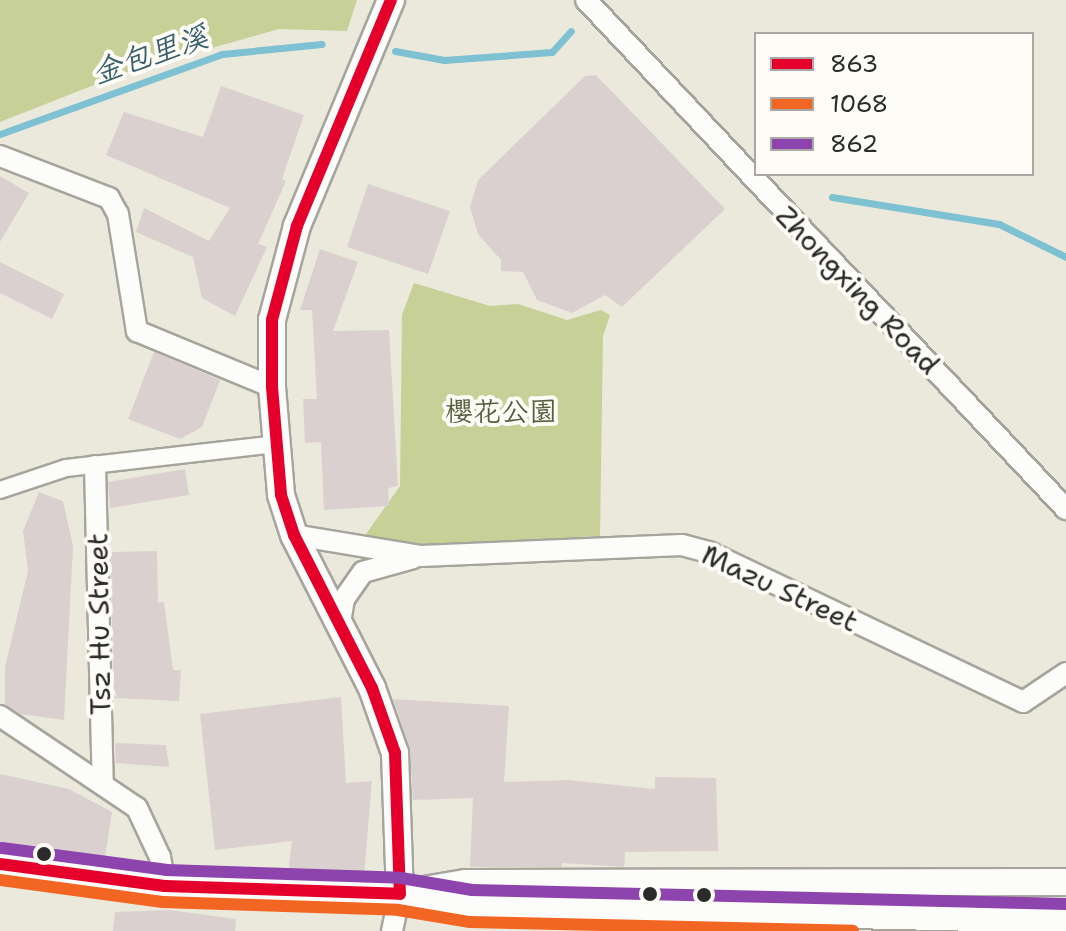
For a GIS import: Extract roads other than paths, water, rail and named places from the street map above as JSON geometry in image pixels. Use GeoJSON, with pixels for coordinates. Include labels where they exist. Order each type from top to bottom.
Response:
{"type":"FeatureCollection","features":[{"type":"Feature","properties":{"kind":"street"},"geometry":{"type":"LineString","coordinates":[[391,0],[297,226],[272,320],[272,387],[281,495],[294,535],[372,688],[395,753],[400,894],[392,931]]}},
{"type":"Feature","properties":{"kind":"street","name":"Zhongxing Road"},"geometry":{"type":"LineString","coordinates":[[586,0],[1066,509]]}},
{"type":"Feature","properties":{"kind":"street"},"geometry":{"type":"LineString","coordinates":[[0,156],[109,198],[118,214],[137,331],[272,387]]}},
{"type":"Feature","properties":{"kind":"street"},"geometry":{"type":"LineString","coordinates":[[0,490],[66,468],[278,444]]}},
{"type":"Feature","properties":{"kind":"street","name":"Tsz Hu Street"},"geometry":{"type":"LineString","coordinates":[[95,466],[103,783]]}},
{"type":"Feature","properties":{"kind":"street","name":"Mazu Street"},"geometry":{"type":"LineString","coordinates":[[294,535],[421,556],[682,545],[711,553],[1023,702],[1066,673]]}},
{"type":"Feature","properties":{"kind":"street","name":"Mazu Street"},"geometry":{"type":"LineString","coordinates":[[340,622],[344,599],[363,572],[421,556]]}},
{"type":"Feature","properties":{"kind":"street"},"geometry":{"type":"LineString","coordinates":[[0,716],[137,808],[160,857],[165,886]]}},
{"type":"Feature","properties":{"kind":"street"},"geometry":{"type":"LineString","coordinates":[[0,864],[165,886],[400,894],[470,906],[1066,920]]}},
{"type":"Feature","properties":{"kind":"street"},"geometry":{"type":"LineString","coordinates":[[400,894],[466,883],[1066,882]]}},
{"type":"Feature","properties":{"kind":"waterway","name":"金包里溪"},"geometry":{"type":"LineString","coordinates":[[395,51],[444,60],[552,52],[571,31]]}},
{"type":"Feature","properties":{"kind":"waterway","name":"金包里溪"},"geometry":{"type":"LineString","coordinates":[[0,134],[222,54],[322,44]]}},
{"type":"Feature","properties":{"kind":"waterway","name":"金包里溪"},"geometry":{"type":"LineString","coordinates":[[832,197],[999,224],[1066,257]]}},
{"type":"Feature","properties":{"kind":"park label","name":"櫻花公園"},"geometry":{"type":"Point","coordinates":[501,411]}}]}
